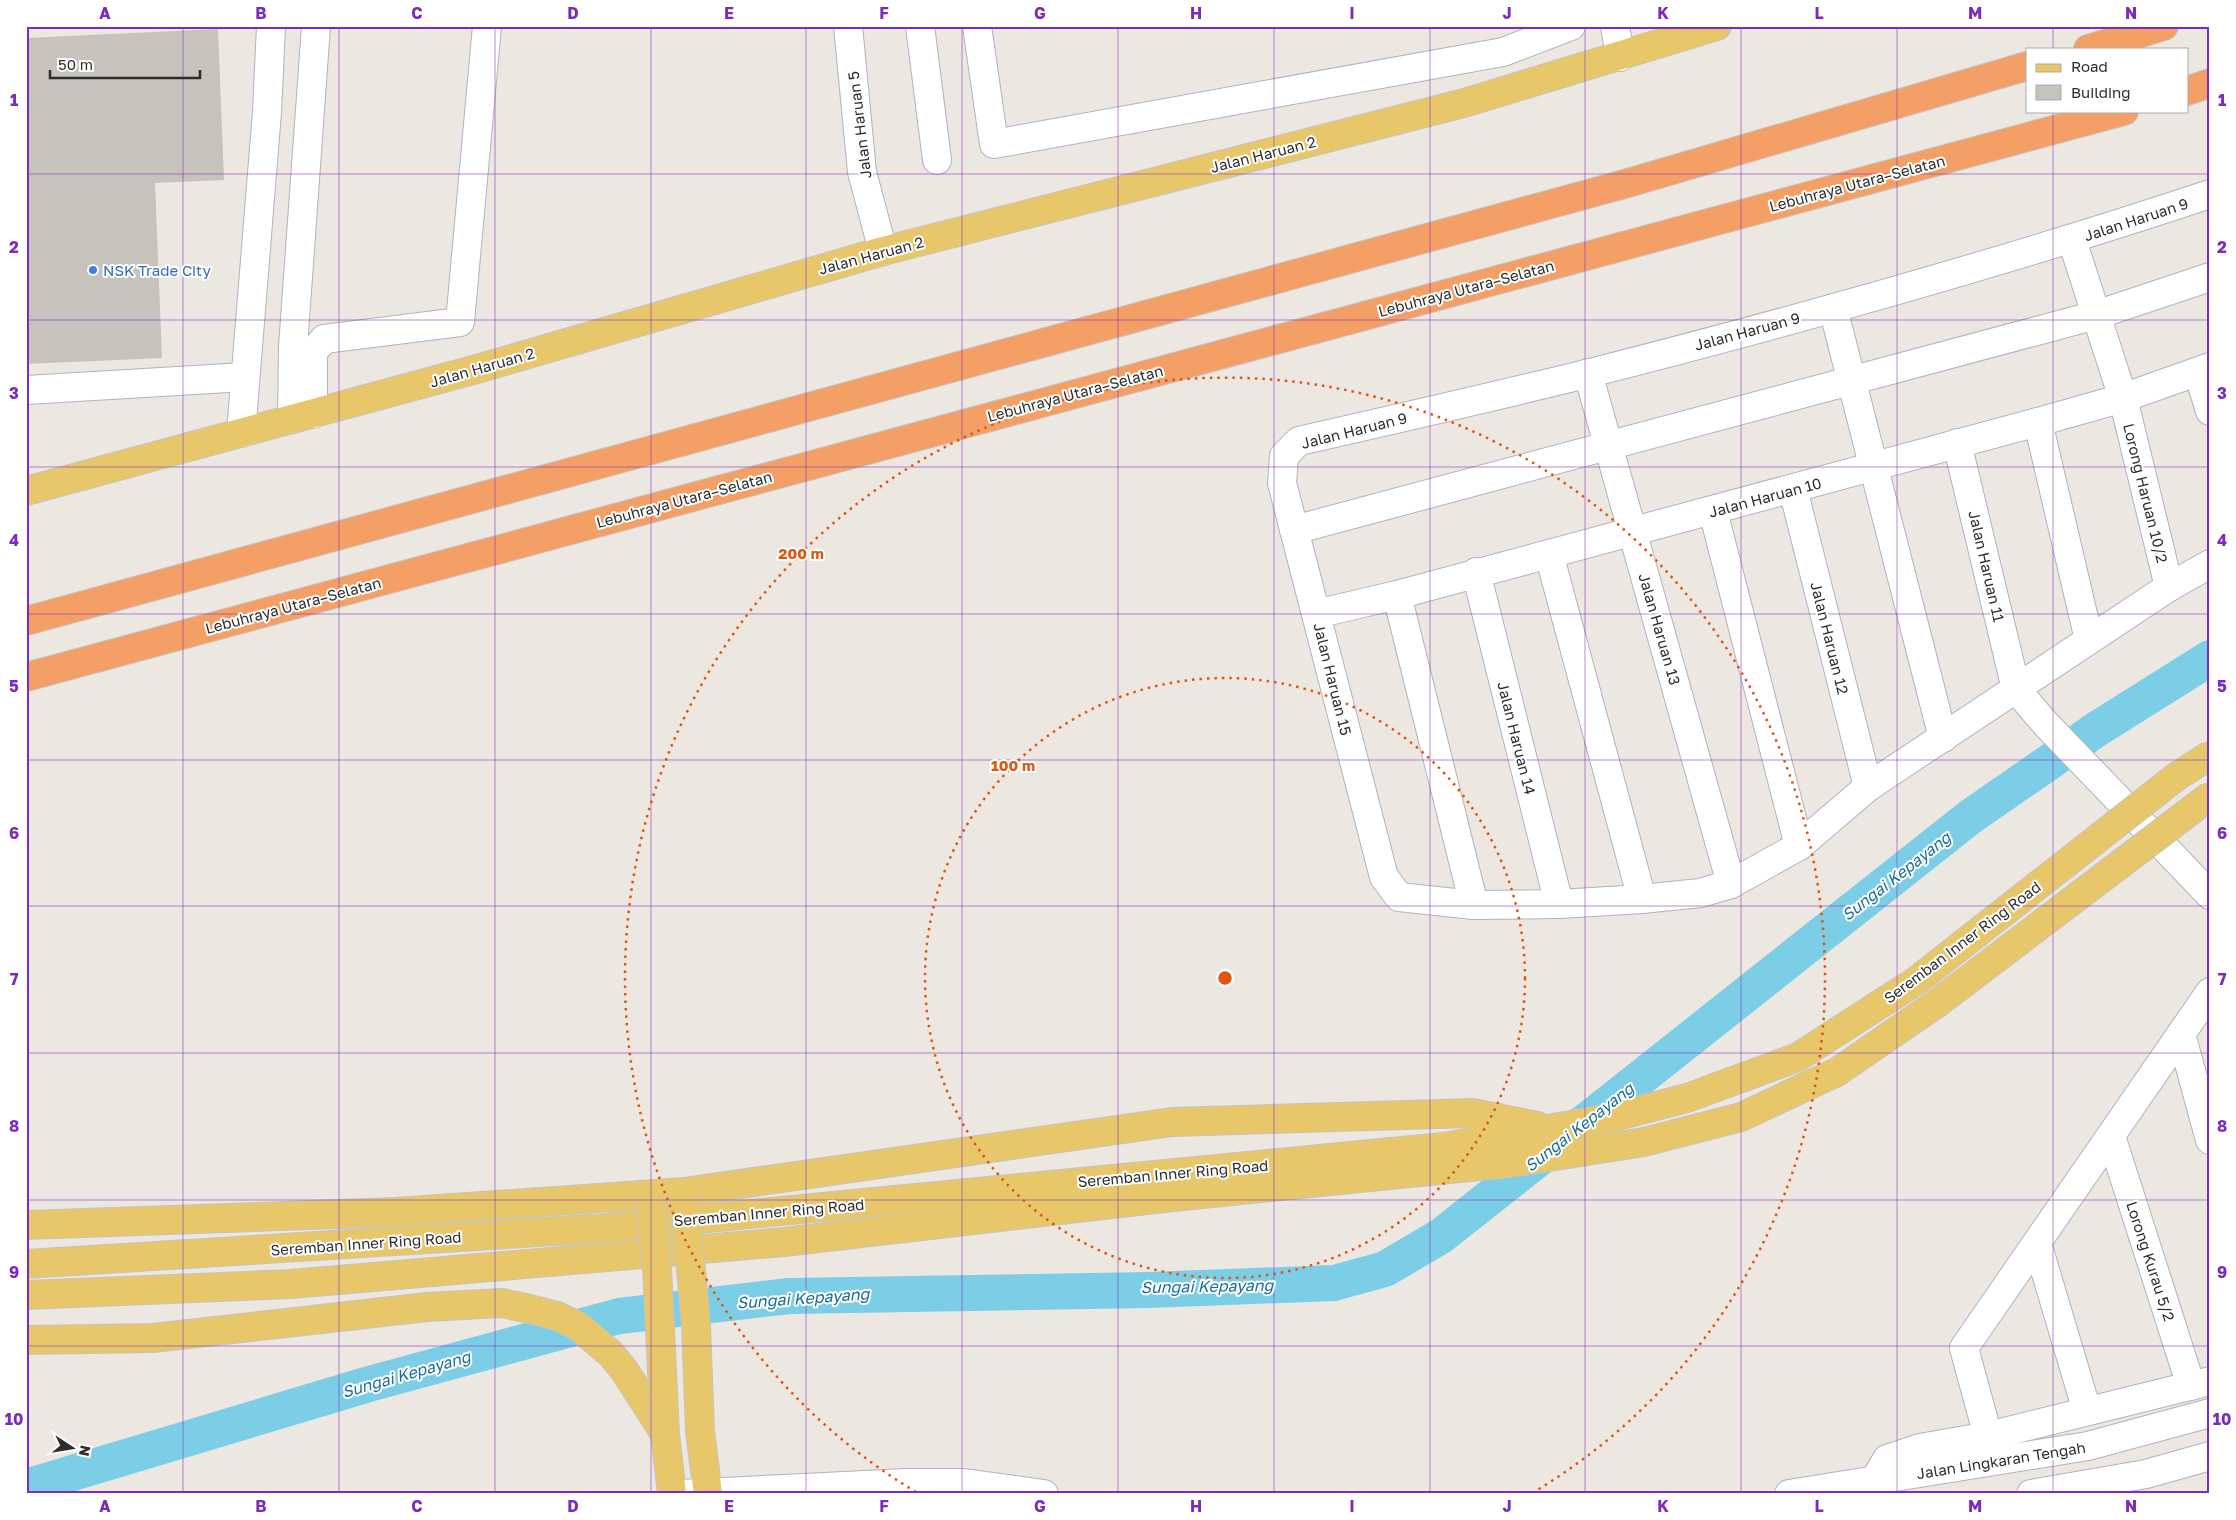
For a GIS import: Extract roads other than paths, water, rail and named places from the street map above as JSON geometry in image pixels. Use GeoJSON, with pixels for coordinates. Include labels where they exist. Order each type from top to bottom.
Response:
{"type":"FeatureCollection","features":[{"type":"Feature","properties":{"kind":"highway"},"geometry":{"type":"LineString","coordinates":[[2091,48],[2164,26]]}},
{"type":"Feature","properties":{"kind":"highway"},"geometry":{"type":"LineString","coordinates":[[26,621],[1628,184],[2026,66]]}},
{"type":"Feature","properties":{"kind":"highway"},"geometry":{"type":"LineString","coordinates":[[2188,91],[2210,83]]}},
{"type":"Feature","properties":{"kind":"highway","name":"Lebuhraya Utara–Selatan"},"geometry":{"type":"LineString","coordinates":[[26,677],[2120,112]]}},
{"type":"Feature","properties":{"kind":"main road","name":"Jalan Haruan 2"},"geometry":{"type":"LineString","coordinates":[[26,492],[477,369],[883,251],[1464,103],[1717,26]]}},
{"type":"Feature","properties":{"kind":"main road","name":"Seremban Inner Ring Road"},"geometry":{"type":"LineString","coordinates":[[26,1295],[218,1288],[430,1273],[784,1242],[1164,1198],[1440,1158],[1552,1130],[1606,1119],[1687,1098],[1798,1057],[1916,981],[2176,777],[2210,756]]}},
{"type":"Feature","properties":{"kind":"main road","name":"Seremban Inner Ring Road"},"geometry":{"type":"LineString","coordinates":[[26,1264],[605,1228],[1440,1158],[1508,1163],[1644,1142],[1741,1117],[1837,1072],[1936,1004],[2210,796]]}},
{"type":"Feature","properties":{"kind":"main road"},"geometry":{"type":"LineString","coordinates":[[32,1225],[395,1212],[684,1192],[1172,1122],[1473,1113],[1552,1130]]}},
{"type":"Feature","properties":{"kind":"main road"},"geometry":{"type":"LineString","coordinates":[[684,1192],[696,1325],[700,1431],[708,1493]]}},
{"type":"Feature","properties":{"kind":"main road"},"geometry":{"type":"LineString","coordinates":[[649,1194],[656,1268],[665,1434],[672,1494]]}},
{"type":"Feature","properties":{"kind":"main road"},"geometry":{"type":"LineString","coordinates":[[39,1340],[153,1338],[388,1311],[502,1304],[557,1316],[578,1326],[611,1354],[624,1370],[665,1434]]}},
{"type":"Feature","properties":{"kind":"street"},"geometry":{"type":"LineString","coordinates":[[240,433],[267,112],[271,26]]}},
{"type":"Feature","properties":{"kind":"street"},"geometry":{"type":"LineString","coordinates":[[303,416],[293,347],[316,26]]}},
{"type":"Feature","properties":{"kind":"street"},"geometry":{"type":"LineString","coordinates":[[303,416],[313,352],[324,339],[460,322],[486,26]]}},
{"type":"Feature","properties":{"kind":"street","name":"Jalan Haruan 5"},"geometry":{"type":"LineString","coordinates":[[848,26],[862,172],[883,251]]}},
{"type":"Feature","properties":{"kind":"street"},"geometry":{"type":"LineString","coordinates":[[920,26],[937,160]]}},
{"type":"Feature","properties":{"kind":"street"},"geometry":{"type":"LineString","coordinates":[[977,26],[994,144],[1502,52],[1571,26]]}},
{"type":"Feature","properties":{"kind":"street"},"geometry":{"type":"LineString","coordinates":[[1615,26],[1620,57]]}},
{"type":"Feature","properties":{"kind":"street","name":"Jalan Haruan 9"},"geometry":{"type":"LineString","coordinates":[[1284,456],[1299,441],[1588,373],[1833,308],[2072,240],[2210,194]]}},
{"type":"Feature","properties":{"kind":"street","name":"Lorong Haruan 10/2"},"geometry":{"type":"LineString","coordinates":[[2072,240],[2122,398],[2169,587]]}},
{"type":"Feature","properties":{"kind":"street"},"geometry":{"type":"LineString","coordinates":[[1294,530],[2096,315],[2210,277]]}},
{"type":"Feature","properties":{"kind":"street"},"geometry":{"type":"LineString","coordinates":[[1833,308],[1942,738]]}},
{"type":"Feature","properties":{"kind":"street"},"geometry":{"type":"LineString","coordinates":[[2204,370],[2210,411]]}},
{"type":"Feature","properties":{"kind":"street","name":"Jalan Haruan 10"},"geometry":{"type":"LineString","coordinates":[[1316,614],[1397,595],[1476,572],[1713,511],[2038,422],[2122,398],[2204,370]]}},
{"type":"Feature","properties":{"kind":"street","name":"Jalan Haruan 13"},"geometry":{"type":"LineString","coordinates":[[1588,373],[1731,884]]}},
{"type":"Feature","properties":{"kind":"street"},"geometry":{"type":"LineString","coordinates":[[26,390],[245,377]]}},
{"type":"Feature","properties":{"kind":"street"},"geometry":{"type":"LineString","coordinates":[[2038,422],[2090,640]]}},
{"type":"Feature","properties":{"kind":"street","name":"Jalan Haruan 11"},"geometry":{"type":"LineString","coordinates":[[1957,443],[2016,689]]}},
{"type":"Feature","properties":{"kind":"street","name":"Jalan Haruan 15"},"geometry":{"type":"LineString","coordinates":[[1284,456],[1282,483],[1384,877],[1399,897],[1474,905]]}},
{"type":"Feature","properties":{"kind":"street","name":"Jalan Haruan 12"},"geometry":{"type":"LineString","coordinates":[[1793,489],[1868,788]]}},
{"type":"Feature","properties":{"kind":"street"},"geometry":{"type":"LineString","coordinates":[[1713,511],[1799,846]]}},
{"type":"Feature","properties":{"kind":"street"},"geometry":{"type":"LineString","coordinates":[[1549,554],[1642,899]]}},
{"type":"Feature","properties":{"kind":"street"},"geometry":{"type":"LineString","coordinates":[[1397,595],[1474,905],[1558,904],[1642,899],[1700,893],[1731,884],[1799,846],[1868,788],[2169,587],[2210,564]]}},
{"type":"Feature","properties":{"kind":"street","name":"Jalan Haruan 14"},"geometry":{"type":"LineString","coordinates":[[1476,572],[1558,904]]}},
{"type":"Feature","properties":{"kind":"street"},"geometry":{"type":"LineString","coordinates":[[2016,689],[2042,720],[2210,895]]}},
{"type":"Feature","properties":{"kind":"street"},"geometry":{"type":"LineString","coordinates":[[1988,1436],[1964,1348],[2210,992]]}},
{"type":"Feature","properties":{"kind":"street"},"geometry":{"type":"LineString","coordinates":[[2181,1034],[2210,1140]]}},
{"type":"Feature","properties":{"kind":"street","name":"Lorong Kurau 5/2"},"geometry":{"type":"LineString","coordinates":[[2111,1136],[2201,1383]]}},
{"type":"Feature","properties":{"kind":"street"},"geometry":{"type":"LineString","coordinates":[[2037,1243],[2088,1411]]}},
{"type":"Feature","properties":{"kind":"street"},"geometry":{"type":"LineString","coordinates":[[1874,1481],[1887,1459],[1920,1448],[1988,1436],[2201,1383]]}},
{"type":"Feature","properties":{"kind":"street","name":"Jalan Lingkaran Tengah"},"geometry":{"type":"LineString","coordinates":[[1789,1494],[2088,1446],[2210,1413]]}},
{"type":"Feature","properties":{"kind":"street"},"geometry":{"type":"LineString","coordinates":[[2031,1494],[2148,1484],[2210,1456]]}},
{"type":"Feature","properties":{"kind":"street"},"geometry":{"type":"LineString","coordinates":[[681,1494],[906,1483],[964,1483],[1044,1494]]}},
{"type":"Feature","properties":{"kind":"waterway","name":"Sungai Kepayang"},"geometry":{"type":"LineString","coordinates":[[26,1487],[369,1384],[619,1316],[789,1296],[1149,1290],[1334,1283],[1385,1269],[1441,1236],[1970,817],[2097,729],[2210,658]]}},
{"type":"Feature","properties":{"kind":"place","name":"NSK Trade City"},"geometry":{"type":"Point","coordinates":[93,270]}}]}
